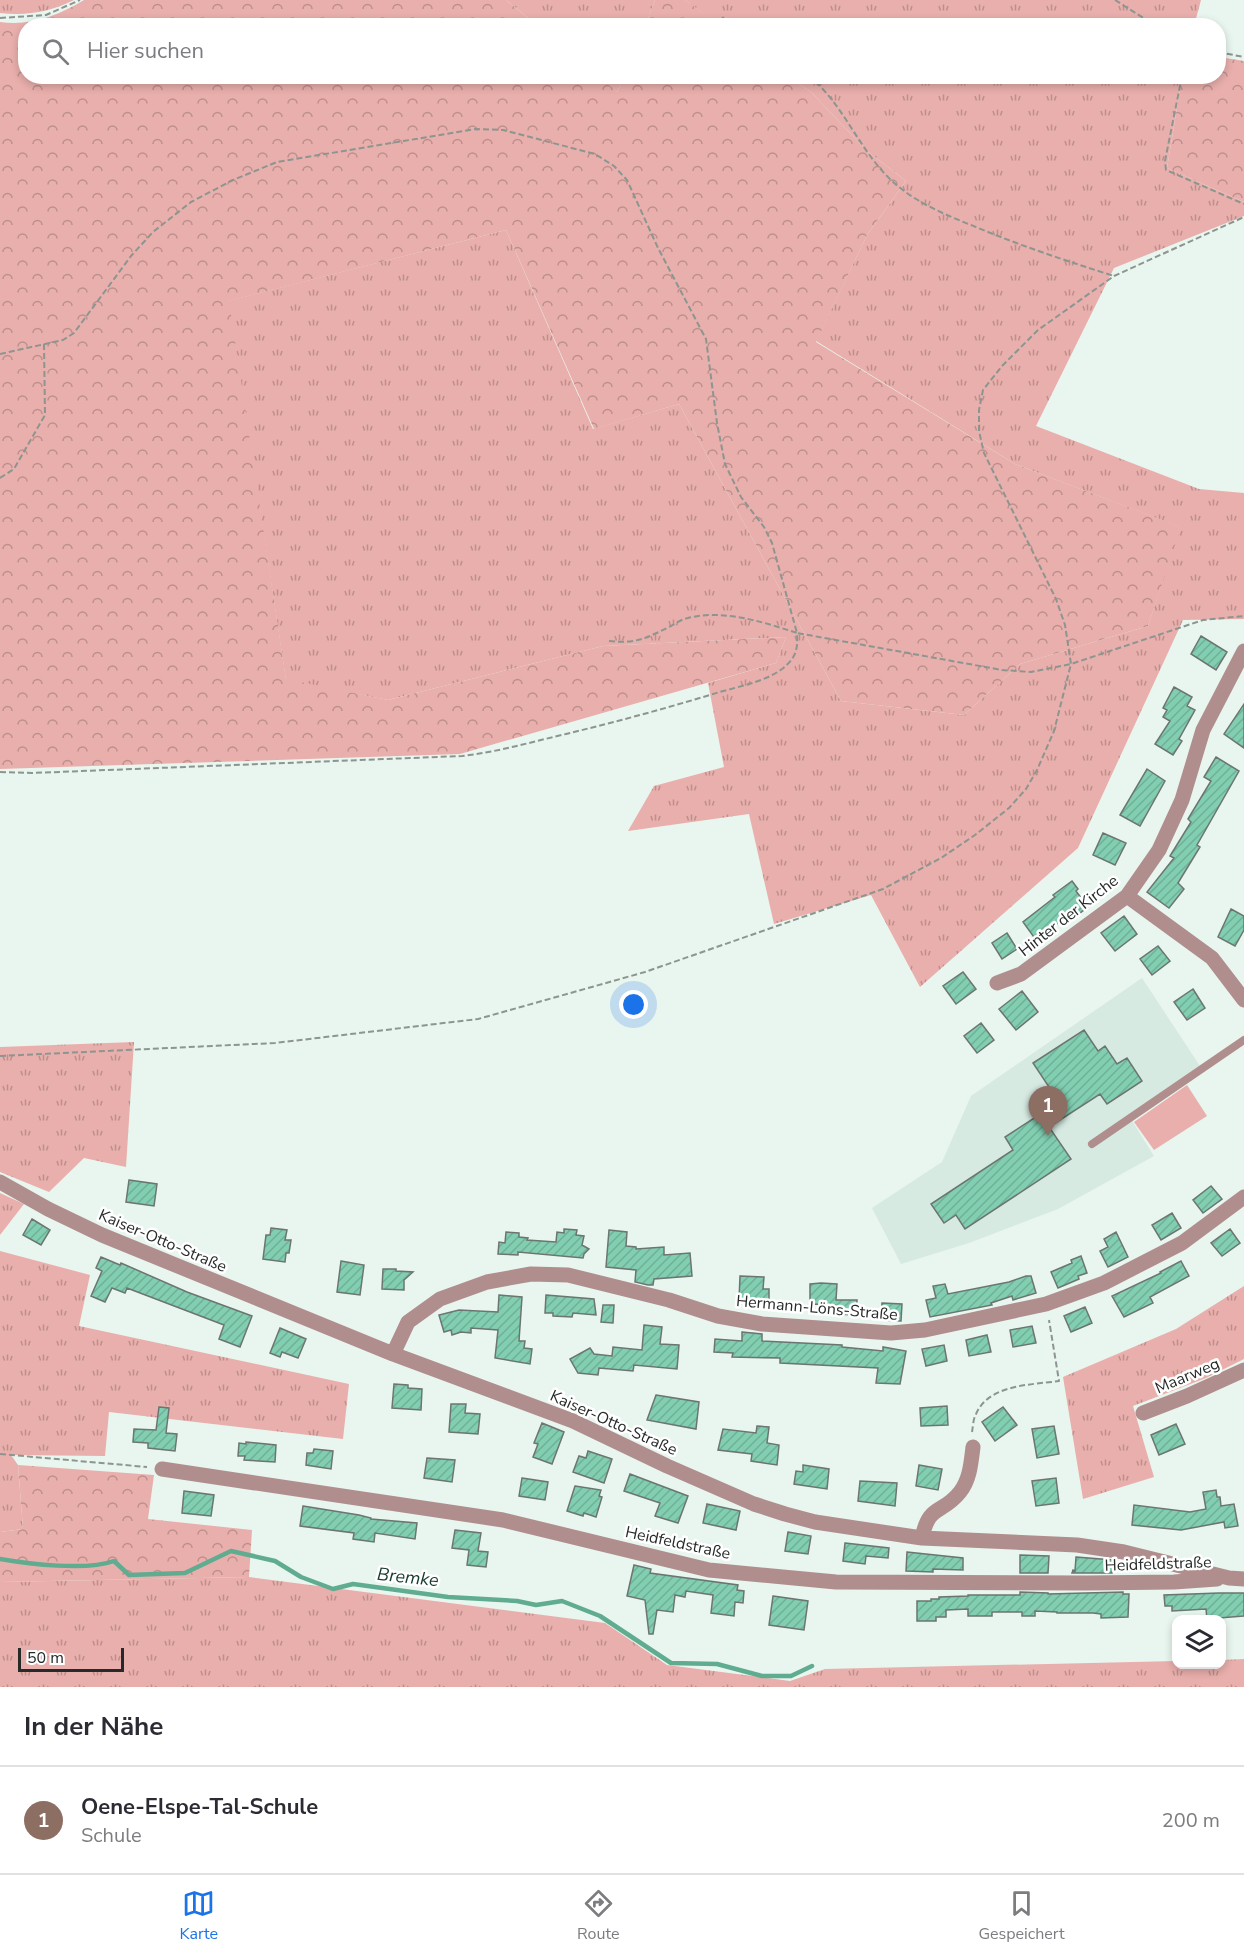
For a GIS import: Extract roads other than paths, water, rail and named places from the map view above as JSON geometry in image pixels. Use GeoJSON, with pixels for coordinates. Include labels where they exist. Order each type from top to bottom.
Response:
{"type":"FeatureCollection","features":[{"type":"Feature","properties":{"kind":"street","name":"Hinter der Kirche"},"geometry":{"type":"LineString","coordinates":[[997,983],[1021,974],[1127,896],[1159,850],[1182,800],[1203,730],[1244,651]]}},
{"type":"Feature","properties":{"kind":"street"},"geometry":{"type":"LineString","coordinates":[[1127,896],[1212,958],[1239,981],[1244,1000]]}},
{"type":"Feature","properties":{"kind":"street","name":"Kaiser-Otto-Straße"},"geometry":{"type":"LineString","coordinates":[[0,1182],[102,1235],[393,1354],[573,1421],[754,1504],[815,1522],[922,1538],[1077,1545],[1124,1552],[1237,1578]]}},
{"type":"Feature","properties":{"kind":"street","name":"Hermann-Löns-Straße"},"geometry":{"type":"LineString","coordinates":[[393,1354],[408,1322],[440,1299],[487,1282],[531,1274],[568,1275],[669,1300],[718,1316],[762,1324],[891,1333],[925,1330],[1046,1304],[1104,1283],[1182,1243],[1244,1197]]}},
{"type":"Feature","properties":{"kind":"street","name":"Maarweg"},"geometry":{"type":"LineString","coordinates":[[1143,1413],[1244,1370]]}},
{"type":"Feature","properties":{"kind":"street"},"geometry":{"type":"LineString","coordinates":[[922,1538],[924,1525],[929,1517],[955,1498],[965,1485],[971,1467],[973,1447]]}},
{"type":"Feature","properties":{"kind":"street","name":"Heidfeldstraße"},"geometry":{"type":"LineString","coordinates":[[162,1469],[502,1520],[720,1571],[836,1582],[1142,1583],[1237,1578]]}},
{"type":"Feature","properties":{"kind":"lane"},"geometry":{"type":"LineString","coordinates":[[1092,1144],[1244,1040]]}},
{"type":"Feature","properties":{"kind":"waterway","name":"Bremke"},"geometry":{"type":"LineString","coordinates":[[0,1559],[73,1566],[88,1566],[114,1561],[129,1575],[185,1573],[231,1551],[275,1561],[301,1577],[333,1589],[353,1584],[448,1597],[517,1601],[536,1605],[562,1601],[600,1616],[671,1663],[717,1664],[762,1676],[791,1676],[812,1666]]}},
{"type":"Feature","properties":{"kind":"place","name":"Oene-Elspe-Tal-Schule"},"geometry":{"type":"Point","coordinates":[1048,1136]}}]}
